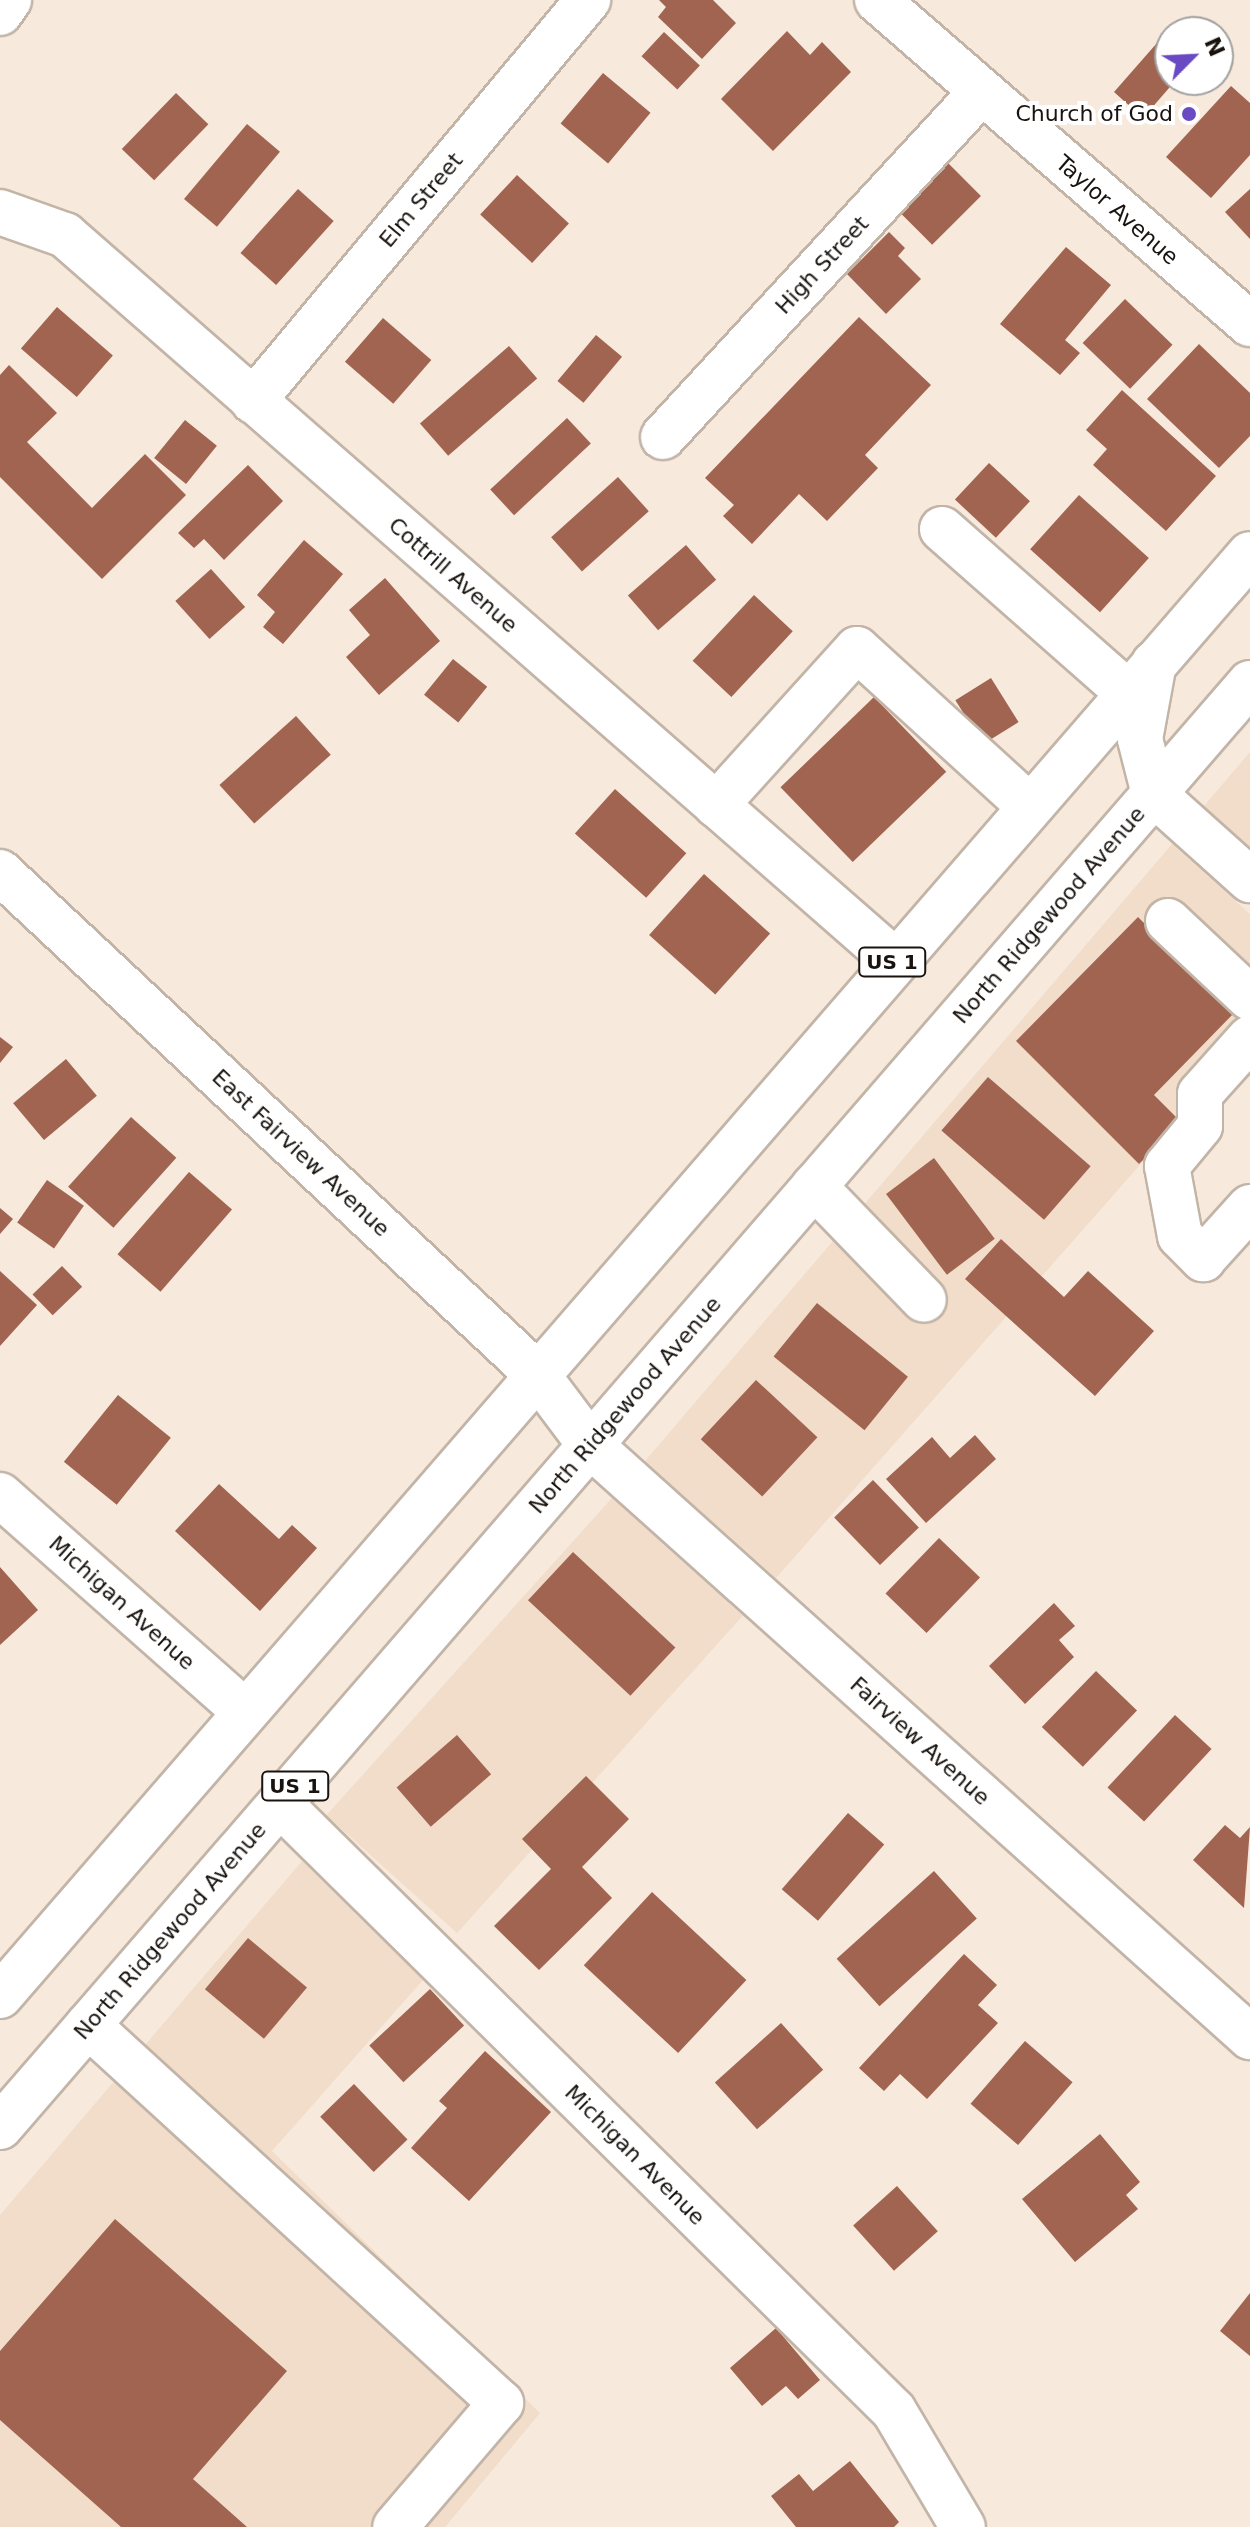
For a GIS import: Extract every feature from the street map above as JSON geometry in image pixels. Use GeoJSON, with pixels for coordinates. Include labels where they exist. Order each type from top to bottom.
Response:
{"type":"FeatureCollection","features":[{"type":"Feature","properties":{"kind":"main road"},"geometry":{"type":"LineString","coordinates":[[0,13],[9,0]]}},
{"type":"Feature","properties":{"kind":"main road","name":"Elm Street"},"geometry":{"type":"LineString","coordinates":[[253,401],[588,0]]}},
{"type":"Feature","properties":{"kind":"main road","name":"Taylor Avenue"},"geometry":{"type":"LineString","coordinates":[[877,0],[1250,324]]}},
{"type":"Feature","properties":{"kind":"main road","name":"High Street"},"geometry":{"type":"LineString","coordinates":[[663,437],[981,92]]}},
{"type":"Feature","properties":{"kind":"main road","name":"Cottrill Avenue"},"geometry":{"type":"LineString","coordinates":[[0,212],[65,235],[894,960]]}},
{"type":"Feature","properties":{"kind":"main road"},"geometry":{"type":"LineString","coordinates":[[942,529],[1141,678],[1140,739],[1154,794],[1250,880]]}},
{"type":"Feature","properties":{"kind":"main road","name":"US 1"},"geometry":{"type":"LineString","coordinates":[[0,1996],[894,960],[1250,554]]}},
{"type":"Feature","properties":{"kind":"main road"},"geometry":{"type":"LineString","coordinates":[[716,805],[857,649],[1029,806]]}},
{"type":"Feature","properties":{"kind":"main road","name":"North Ridgewood Avenue"},"geometry":{"type":"LineString","coordinates":[[0,2127],[1250,683]]}},
{"type":"Feature","properties":{"kind":"main road","name":"East Fairview Avenue"},"geometry":{"type":"LineString","coordinates":[[0,872],[536,1373],[590,1445]]}},
{"type":"Feature","properties":{"kind":"main road"},"geometry":{"type":"LineString","coordinates":[[1168,921],[1250,998]]}},
{"type":"Feature","properties":{"kind":"main road"},"geometry":{"type":"LineString","coordinates":[[1250,1038],[1200,1094],[1200,1126],[1167,1166],[1180,1236],[1203,1259],[1250,1207]]}},
{"type":"Feature","properties":{"kind":"main road"},"geometry":{"type":"LineString","coordinates":[[814,1186],[924,1300]]}},
{"type":"Feature","properties":{"kind":"main road","name":"Fairview Avenue"},"geometry":{"type":"LineString","coordinates":[[590,1445],[1250,2037]]}},
{"type":"Feature","properties":{"kind":"main road","name":"Michigan Avenue"},"geometry":{"type":"LineString","coordinates":[[0,1495],[245,1712]]}},
{"type":"Feature","properties":{"kind":"main road","name":"Michigan Avenue"},"geometry":{"type":"LineString","coordinates":[[280,1804],[894,2411],[963,2527]]}},
{"type":"Feature","properties":{"kind":"main road"},"geometry":{"type":"LineString","coordinates":[[88,2025],[501,2403],[395,2527]]}},
{"type":"Feature","properties":{"kind":"shaded area"},"geometry":{"type":"Polygon","coordinates":[[[1250,752],[1250,847],[1204,806],[1250,752]]]}},
{"type":"Feature","properties":{"kind":"shaded area"},"geometry":{"type":"Polygon","coordinates":[[[1172,844],[1250,914],[1250,1040],[776,1578],[645,1461],[1172,844]]]}},
{"type":"Feature","properties":{"kind":"shaded area"},"geometry":{"type":"Polygon","coordinates":[[[612,1498],[743,1616],[457,1933],[326,1815],[612,1498]]]}},
{"type":"Feature","properties":{"kind":"shaded area"},"geometry":{"type":"Polygon","coordinates":[[[302,1861],[423,1980],[272,2151],[540,2413],[445,2527],[0,2527],[0,2215],[302,1861]]]}},
{"type":"Feature","properties":{"kind":"building"},"geometry":{"type":"Polygon","coordinates":[[[659,0],[713,0],[736,23],[702,59],[658,17],[666,7],[659,0]]]}},
{"type":"Feature","properties":{"kind":"building"},"geometry":{"type":"Polygon","coordinates":[[[787,31],[810,55],[822,42],[851,72],[773,151],[721,99],[787,31]]]}},
{"type":"Feature","properties":{"kind":"building"},"geometry":{"type":"Polygon","coordinates":[[[664,32],[700,65],[677,90],[641,56],[664,32]]]}},
{"type":"Feature","properties":{"kind":"building"},"geometry":{"type":"Polygon","coordinates":[[[1154,46],[1154,96],[1162,96],[1143,118],[1114,92],[1154,46]]]}},
{"type":"Feature","properties":{"kind":"building"},"geometry":{"type":"Polygon","coordinates":[[[603,73],[650,113],[608,163],[561,124],[603,73]]]}},
{"type":"Feature","properties":{"kind":"building"},"geometry":{"type":"Polygon","coordinates":[[[1234,89],[1250,103],[1250,155],[1211,198],[1166,157],[1222,96],[1234,96],[1234,89]]]}},
{"type":"Feature","properties":{"kind":"building"},"geometry":{"type":"Polygon","coordinates":[[[176,93],[208,124],[154,180],[122,149],[176,93]]]}},
{"type":"Feature","properties":{"kind":"building"},"geometry":{"type":"Polygon","coordinates":[[[247,124],[280,152],[217,227],[184,199],[247,124]]]}},
{"type":"Feature","properties":{"kind":"building"},"geometry":{"type":"Polygon","coordinates":[[[947,162],[981,196],[932,245],[898,211],[947,162]]]}},
{"type":"Feature","properties":{"kind":"building"},"geometry":{"type":"Polygon","coordinates":[[[517,175],[569,223],[532,263],[480,214],[517,175]]]}},
{"type":"Feature","properties":{"kind":"building"},"geometry":{"type":"Polygon","coordinates":[[[298,189],[334,221],[276,285],[240,253],[298,189]]]}},
{"type":"Feature","properties":{"kind":"building"},"geometry":{"type":"Polygon","coordinates":[[[1250,189],[1250,239],[1225,212],[1250,189]]]}},
{"type":"Feature","properties":{"kind":"building"},"geometry":{"type":"Polygon","coordinates":[[[889,232],[905,248],[898,256],[921,279],[886,314],[847,274],[889,232]]]}},
{"type":"Feature","properties":{"kind":"building"},"geometry":{"type":"Polygon","coordinates":[[[1066,247],[1111,285],[1065,340],[1080,353],[1060,375],[1000,324],[1066,247]]]}},
{"type":"Feature","properties":{"kind":"building"},"geometry":{"type":"Polygon","coordinates":[[[1125,299],[1172,345],[1130,389],[1083,343],[1125,299]]]}},
{"type":"Feature","properties":{"kind":"building"},"geometry":{"type":"Polygon","coordinates":[[[57,307],[113,356],[77,397],[21,349],[57,307]]]}},
{"type":"Feature","properties":{"kind":"building"},"geometry":{"type":"Polygon","coordinates":[[[859,317],[931,385],[865,455],[878,468],[827,521],[799,494],[752,544],[723,516],[734,505],[705,478],[859,317]]]}},
{"type":"Feature","properties":{"kind":"building"},"geometry":{"type":"Polygon","coordinates":[[[383,318],[431,360],[393,404],[345,362],[383,318]]]}},
{"type":"Feature","properties":{"kind":"building"},"geometry":{"type":"Polygon","coordinates":[[[596,335],[622,357],[583,403],[557,381],[596,335]]]}},
{"type":"Feature","properties":{"kind":"building"},"geometry":{"type":"Polygon","coordinates":[[[1199,344],[1250,393],[1250,436],[1219,468],[1147,399],[1199,344]]]}},
{"type":"Feature","properties":{"kind":"building"},"geometry":{"type":"Polygon","coordinates":[[[509,346],[537,378],[448,456],[420,423],[509,346]]]}},
{"type":"Feature","properties":{"kind":"building"},"geometry":{"type":"Polygon","coordinates":[[[9,365],[57,413],[27,442],[92,508],[145,454],[186,495],[102,579],[0,477],[0,375],[9,365]]]}},
{"type":"Feature","properties":{"kind":"building"},"geometry":{"type":"Polygon","coordinates":[[[1122,390],[1216,476],[1166,531],[1093,465],[1107,449],[1086,430],[1122,390]]]}},
{"type":"Feature","properties":{"kind":"building"},"geometry":{"type":"Polygon","coordinates":[[[567,418],[591,444],[514,515],[490,490],[567,418]]]}},
{"type":"Feature","properties":{"kind":"building"},"geometry":{"type":"Polygon","coordinates":[[[185,420],[217,446],[186,484],[154,458],[185,420]]]}},
{"type":"Feature","properties":{"kind":"building"},"geometry":{"type":"Polygon","coordinates":[[[989,463],[1030,501],[996,538],[955,500],[989,463]]]}},
{"type":"Feature","properties":{"kind":"building"},"geometry":{"type":"Polygon","coordinates":[[[248,465],[283,501],[224,560],[204,539],[194,548],[178,533],[248,465]]]}},
{"type":"Feature","properties":{"kind":"building"},"geometry":{"type":"Polygon","coordinates":[[[618,477],[649,511],[582,571],[551,537],[618,477]]]}},
{"type":"Feature","properties":{"kind":"building"},"geometry":{"type":"Polygon","coordinates":[[[1079,495],[1149,558],[1100,612],[1030,549],[1079,495]]]}},
{"type":"Feature","properties":{"kind":"building"},"geometry":{"type":"Polygon","coordinates":[[[304,540],[343,574],[283,644],[263,627],[275,612],[257,595],[304,540]]]}},
{"type":"Feature","properties":{"kind":"building"},"geometry":{"type":"Polygon","coordinates":[[[686,545],[716,580],[658,630],[628,596],[686,545]]]}},
{"type":"Feature","properties":{"kind":"building"},"geometry":{"type":"Polygon","coordinates":[[[211,569],[245,607],[209,639],[175,601],[211,569]]]}},
{"type":"Feature","properties":{"kind":"building"},"geometry":{"type":"Polygon","coordinates":[[[385,578],[440,641],[379,695],[346,657],[370,635],[349,610],[385,578]]]}},
{"type":"Feature","properties":{"kind":"building"},"geometry":{"type":"Polygon","coordinates":[[[754,595],[793,631],[731,697],[693,661],[754,595]]]}},
{"type":"Feature","properties":{"kind":"building"},"geometry":{"type":"Polygon","coordinates":[[[453,659],[487,687],[458,722],[424,695],[453,659]]]}},
{"type":"Feature","properties":{"kind":"building"},"geometry":{"type":"Polygon","coordinates":[[[991,678],[1019,722],[983,744],[955,700],[991,678]]]}},
{"type":"Feature","properties":{"kind":"building"},"geometry":{"type":"Polygon","coordinates":[[[874,697],[946,772],[853,862],[780,787],[874,697]]]}},
{"type":"Feature","properties":{"kind":"building"},"geometry":{"type":"Polygon","coordinates":[[[296,716],[331,755],[254,824],[219,785],[296,716]]]}},
{"type":"Feature","properties":{"kind":"building"},"geometry":{"type":"Polygon","coordinates":[[[615,789],[686,853],[646,898],[575,834],[615,789]]]}},
{"type":"Feature","properties":{"kind":"building"},"geometry":{"type":"Polygon","coordinates":[[[704,874],[770,934],[715,994],[649,935],[704,874]]]}},
{"type":"Feature","properties":{"kind":"building"},"geometry":{"type":"Polygon","coordinates":[[[1138,917],[1234,1013],[1154,1095],[1181,1122],[1139,1164],[1016,1041],[1138,917]]]}},
{"type":"Feature","properties":{"kind":"building"},"geometry":{"type":"Polygon","coordinates":[[[0,1037],[13,1047],[0,1063],[0,1037]]]}},
{"type":"Feature","properties":{"kind":"building"},"geometry":{"type":"Polygon","coordinates":[[[66,1059],[97,1096],[44,1140],[13,1103],[66,1059]]]}},
{"type":"Feature","properties":{"kind":"building"},"geometry":{"type":"Polygon","coordinates":[[[988,1077],[1091,1166],[1044,1220],[941,1131],[988,1077]]]}},
{"type":"Feature","properties":{"kind":"building"},"geometry":{"type":"Polygon","coordinates":[[[131,1117],[176,1158],[113,1228],[68,1187],[131,1117]]]}},
{"type":"Feature","properties":{"kind":"building"},"geometry":{"type":"Polygon","coordinates":[[[934,1158],[995,1239],[947,1275],[886,1194],[934,1158]]]}},
{"type":"Feature","properties":{"kind":"building"},"geometry":{"type":"Polygon","coordinates":[[[189,1172],[232,1209],[161,1292],[117,1254],[189,1172]]]}},
{"type":"Feature","properties":{"kind":"building"},"geometry":{"type":"Polygon","coordinates":[[[47,1180],[84,1206],[54,1248],[17,1223],[47,1180]]]}},
{"type":"Feature","properties":{"kind":"building"},"geometry":{"type":"Polygon","coordinates":[[[0,1208],[13,1219],[0,1234],[0,1208]]]}},
{"type":"Feature","properties":{"kind":"building"},"geometry":{"type":"Polygon","coordinates":[[[1001,1239],[1064,1297],[1088,1271],[1154,1331],[1095,1396],[965,1279],[1001,1239]]]}},
{"type":"Feature","properties":{"kind":"building"},"geometry":{"type":"Polygon","coordinates":[[[62,1266],[82,1287],[53,1315],[33,1294],[62,1266]]]}},
{"type":"Feature","properties":{"kind":"building"},"geometry":{"type":"Polygon","coordinates":[[[0,1271],[37,1305],[0,1346],[0,1271]]]}},
{"type":"Feature","properties":{"kind":"building"},"geometry":{"type":"Polygon","coordinates":[[[817,1303],[908,1377],[865,1430],[774,1357],[817,1303]]]}},
{"type":"Feature","properties":{"kind":"building"},"geometry":{"type":"Polygon","coordinates":[[[756,1380],[817,1437],[762,1497],[701,1439],[756,1380]]]}},
{"type":"Feature","properties":{"kind":"building"},"geometry":{"type":"Polygon","coordinates":[[[118,1395],[171,1438],[117,1505],[64,1462],[118,1395]]]}},
{"type":"Feature","properties":{"kind":"building"},"geometry":{"type":"Polygon","coordinates":[[[975,1435],[996,1459],[926,1523],[886,1479],[932,1437],[950,1458],[975,1435]]]}},
{"type":"Feature","properties":{"kind":"building"},"geometry":{"type":"Polygon","coordinates":[[[873,1480],[919,1527],[880,1565],[834,1518],[873,1480]]]}},
{"type":"Feature","properties":{"kind":"building"},"geometry":{"type":"Polygon","coordinates":[[[219,1484],[279,1539],[292,1525],[317,1548],[260,1611],[175,1531],[219,1484]]]}},
{"type":"Feature","properties":{"kind":"building"},"geometry":{"type":"Polygon","coordinates":[[[939,1538],[980,1578],[927,1633],[886,1593],[939,1538]]]}},
{"type":"Feature","properties":{"kind":"building"},"geometry":{"type":"Polygon","coordinates":[[[573,1552],[675,1647],[630,1696],[528,1600],[573,1552]]]}},
{"type":"Feature","properties":{"kind":"building"},"geometry":{"type":"Polygon","coordinates":[[[0,1567],[38,1610],[0,1645],[0,1567]]]}},
{"type":"Feature","properties":{"kind":"building"},"geometry":{"type":"Polygon","coordinates":[[[1054,1603],[1075,1626],[1059,1640],[1074,1657],[1025,1704],[989,1666],[1054,1603]]]}},
{"type":"Feature","properties":{"kind":"building"},"geometry":{"type":"Polygon","coordinates":[[[1096,1671],[1137,1711],[1083,1767],[1042,1727],[1096,1671]]]}},
{"type":"Feature","properties":{"kind":"building"},"geometry":{"type":"Polygon","coordinates":[[[1175,1715],[1212,1749],[1144,1822],[1107,1787],[1175,1715]]]}},
{"type":"Feature","properties":{"kind":"building"},"geometry":{"type":"Polygon","coordinates":[[[457,1735],[491,1774],[431,1827],[397,1787],[457,1735]]]}},
{"type":"Feature","properties":{"kind":"building"},"geometry":{"type":"Polygon","coordinates":[[[586,1776],[629,1819],[582,1867],[612,1898],[539,1970],[494,1926],[551,1869],[522,1839],[586,1776]]]}},
{"type":"Feature","properties":{"kind":"building"},"geometry":{"type":"Polygon","coordinates":[[[848,1813],[884,1844],[818,1921],[782,1889],[848,1813]]]}},
{"type":"Feature","properties":{"kind":"building"},"geometry":{"type":"Polygon","coordinates":[[[1225,1825],[1240,1838],[1250,1827],[1244,1908],[1193,1860],[1225,1825]]]}},
{"type":"Feature","properties":{"kind":"building"},"geometry":{"type":"Polygon","coordinates":[[[934,1871],[977,1919],[879,2006],[837,1959],[934,1871]]]}},
{"type":"Feature","properties":{"kind":"building"},"geometry":{"type":"Polygon","coordinates":[[[652,1892],[746,1980],[678,2053],[584,1965],[652,1892]]]}},
{"type":"Feature","properties":{"kind":"building"},"geometry":{"type":"Polygon","coordinates":[[[248,1938],[307,1987],[264,2039],[205,1989],[248,1938]]]}},
{"type":"Feature","properties":{"kind":"building"},"geometry":{"type":"Polygon","coordinates":[[[964,1954],[997,1985],[978,2005],[998,2023],[927,2099],[900,2074],[884,2091],[859,2068],[964,1954]]]}},
{"type":"Feature","properties":{"kind":"building"},"geometry":{"type":"Polygon","coordinates":[[[430,1989],[464,2026],[403,2082],[369,2046],[430,1989]]]}},
{"type":"Feature","properties":{"kind":"building"},"geometry":{"type":"Polygon","coordinates":[[[781,2023],[823,2070],[757,2129],[715,2083],[781,2023]]]}},
{"type":"Feature","properties":{"kind":"building"},"geometry":{"type":"Polygon","coordinates":[[[1025,2041],[1073,2082],[1018,2145],[971,2104],[1025,2041]]]}},
{"type":"Feature","properties":{"kind":"building"},"geometry":{"type":"Polygon","coordinates":[[[485,2051],[551,2112],[469,2201],[411,2148],[447,2108],[439,2101],[485,2051]]]}},
{"type":"Feature","properties":{"kind":"building"},"geometry":{"type":"Polygon","coordinates":[[[354,2084],[407,2139],[374,2172],[320,2117],[354,2084]]]}},
{"type":"Feature","properties":{"kind":"building"},"geometry":{"type":"Polygon","coordinates":[[[1100,2134],[1140,2182],[1126,2195],[1138,2209],[1075,2262],[1022,2199],[1100,2134]]]}},
{"type":"Feature","properties":{"kind":"building"},"geometry":{"type":"Polygon","coordinates":[[[897,2186],[938,2231],[894,2271],[853,2225],[897,2186]]]}},
{"type":"Feature","properties":{"kind":"building"},"geometry":{"type":"Polygon","coordinates":[[[115,2219],[287,2371],[193,2479],[247,2527],[121,2527],[0,2420],[0,2351],[115,2219]]]}},
{"type":"Feature","properties":{"kind":"building"},"geometry":{"type":"Polygon","coordinates":[[[1250,2293],[1250,2356],[1220,2331],[1250,2293]]]}},
{"type":"Feature","properties":{"kind":"building"},"geometry":{"type":"Polygon","coordinates":[[[776,2328],[820,2380],[798,2399],[786,2386],[762,2406],[730,2368],[776,2328]]]}},
{"type":"Feature","properties":{"kind":"building"},"geometry":{"type":"Polygon","coordinates":[[[850,2461],[899,2522],[894,2527],[796,2527],[771,2496],[799,2474],[813,2491],[850,2461]]]}},
{"type":"Feature","properties":{"kind":"place","name":"Church of God"},"geometry":{"type":"Point","coordinates":[1189,114]}}]}
